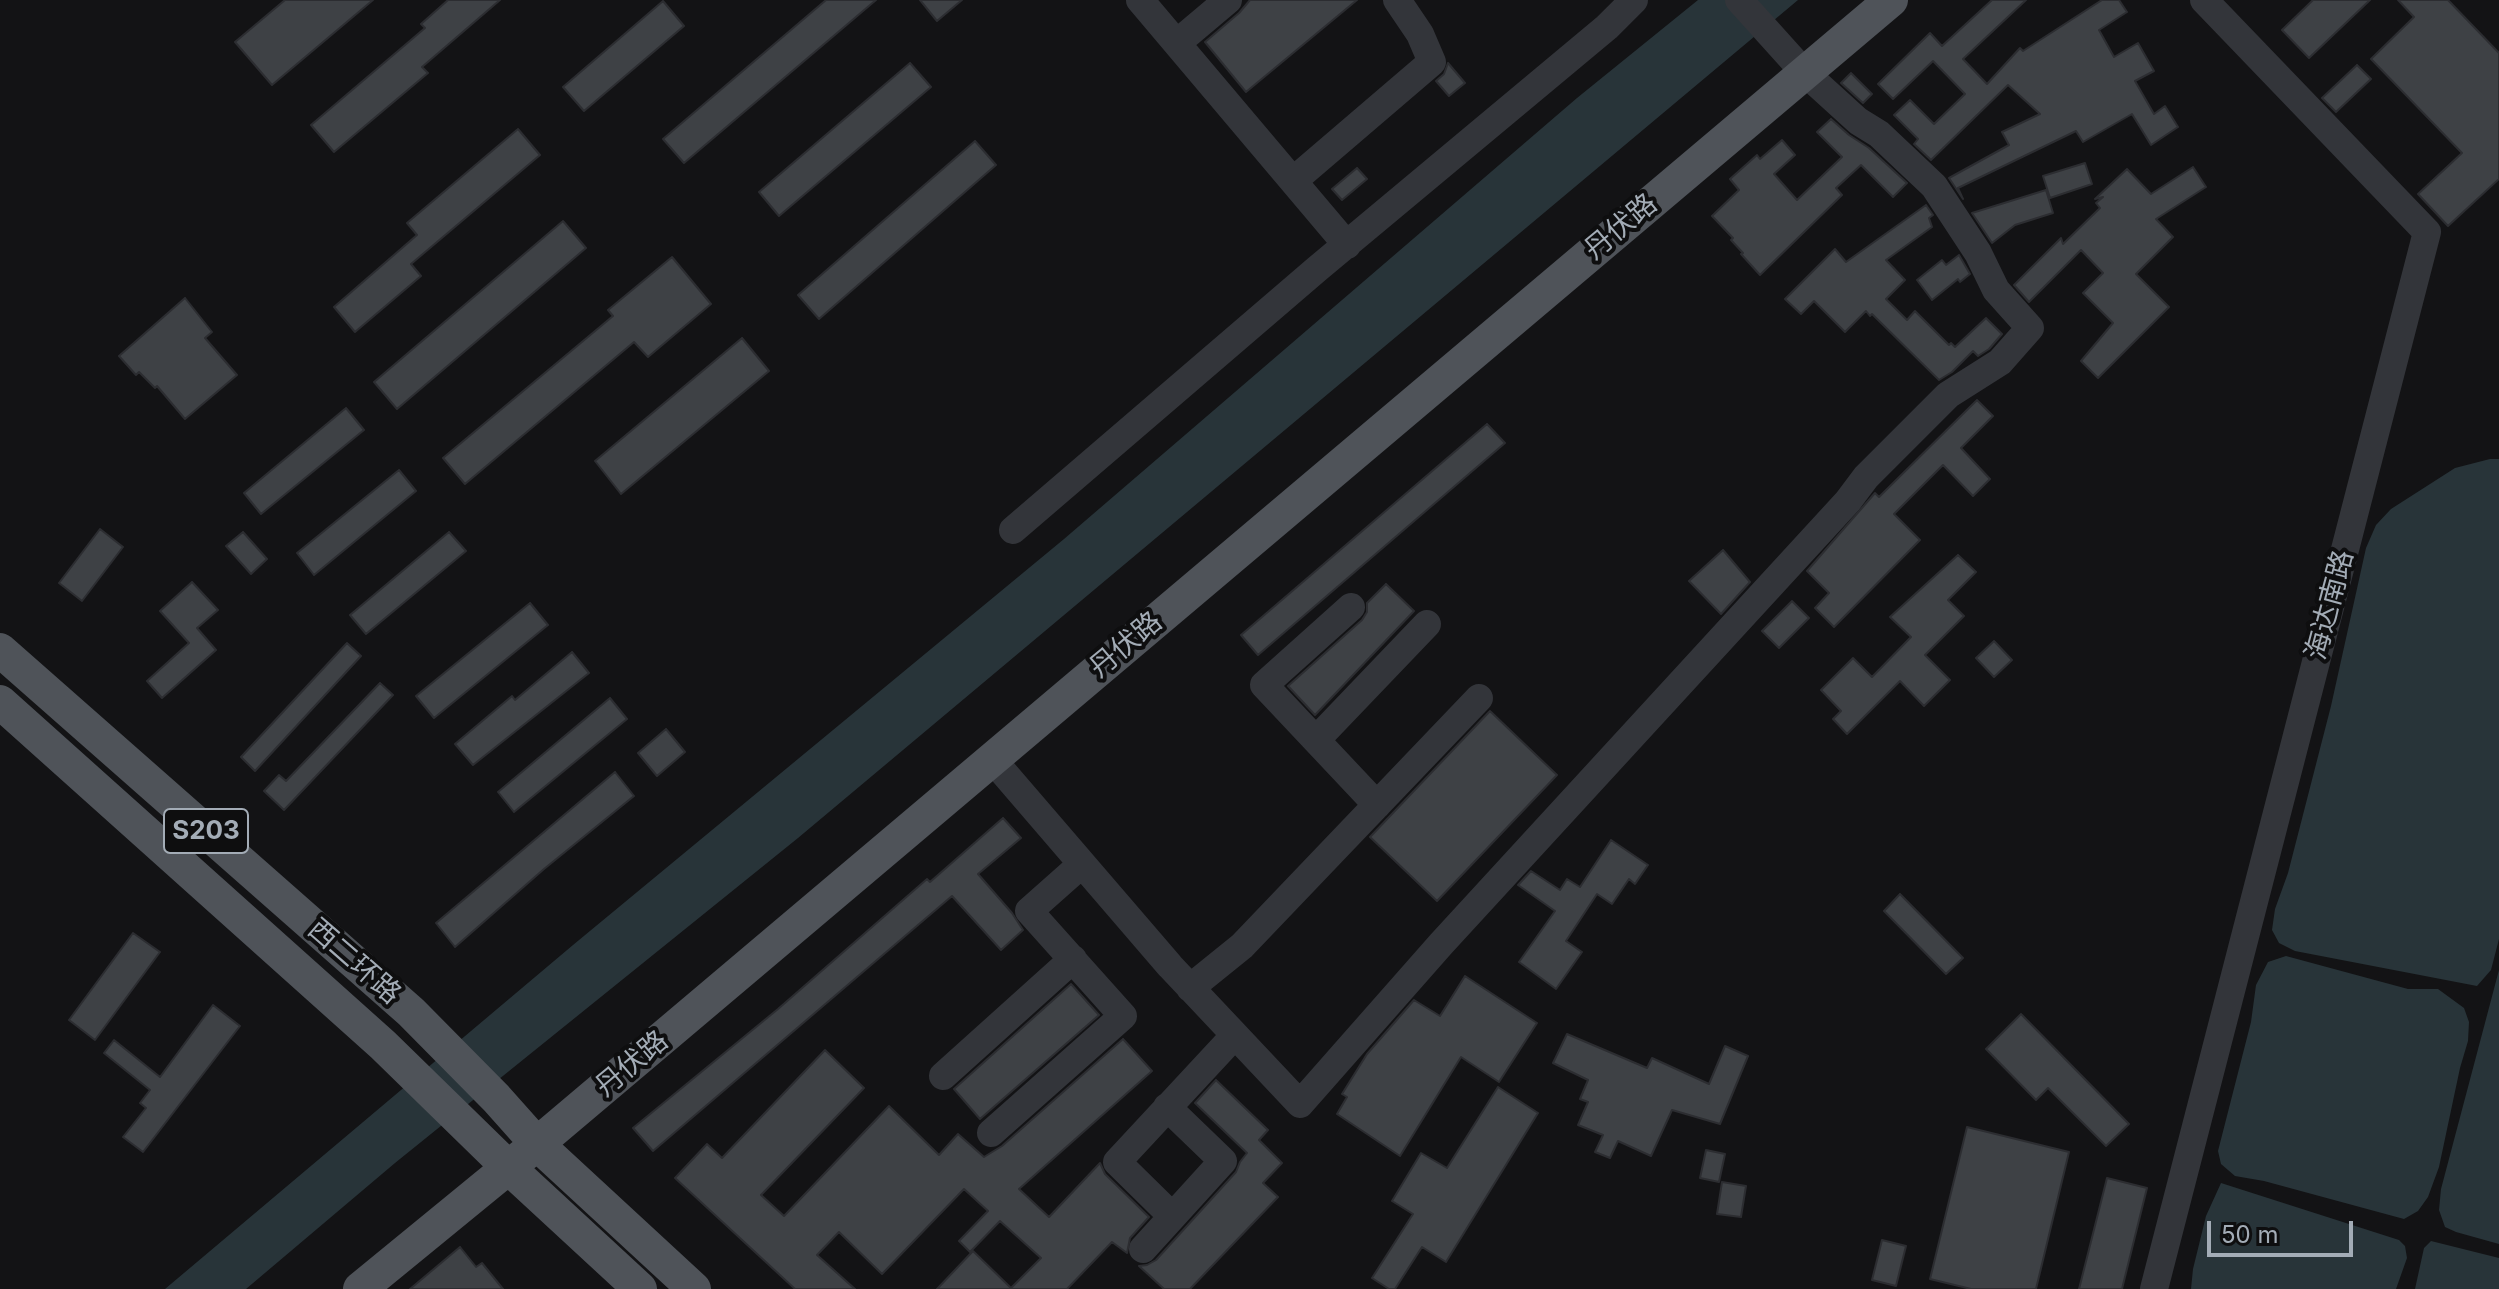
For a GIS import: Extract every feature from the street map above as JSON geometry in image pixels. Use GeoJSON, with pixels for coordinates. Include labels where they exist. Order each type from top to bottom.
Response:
{"type":"FeatureCollection","features":[{"type":"Feature","properties":{"kind":"main road","name":"丹伏路"},"geometry":{"type":"LineString","coordinates":[[360,1289],[509,1168],[1803,71],[1891,0]]}},
{"type":"Feature","properties":{"kind":"main road","name":"西二环路"},"geometry":{"type":"LineString","coordinates":[[0,650],[411,1012],[537,1144],[694,1289]]}},
{"type":"Feature","properties":{"kind":"main road","name":"西二环路"},"geometry":{"type":"LineString","coordinates":[[3,712],[383,1045],[509,1168],[640,1289]]}},
{"type":"Feature","properties":{"kind":"street"},"geometry":{"type":"LineString","coordinates":[[1140,0],[1347,245]]}},
{"type":"Feature","properties":{"kind":"street"},"geometry":{"type":"LineString","coordinates":[[1177,43],[1228,0]]}},
{"type":"Feature","properties":{"kind":"street"},"geometry":{"type":"LineString","coordinates":[[1293,181],[1432,62],[1420,34],[1397,0]]}},
{"type":"Feature","properties":{"kind":"street"},"geometry":{"type":"LineString","coordinates":[[1013,530],[1607,27],[1634,0]]}},
{"type":"Feature","properties":{"kind":"street"},"geometry":{"type":"LineString","coordinates":[[992,759],[1190,988],[1300,1104],[1441,944],[1848,501],[1866,477],[1948,395],[2000,362],[2030,328],[1996,290],[1978,253],[1934,186],[1879,134],[1858,121],[1803,71],[1739,0]]}},
{"type":"Feature","properties":{"kind":"street","name":"海达南路"},"geometry":{"type":"LineString","coordinates":[[2154,1289],[2427,232],[2204,0]]}},
{"type":"Feature","properties":{"kind":"street"},"geometry":{"type":"LineString","coordinates":[[1351,607],[1264,685],[1377,805]]}},
{"type":"Feature","properties":{"kind":"street"},"geometry":{"type":"LineString","coordinates":[[1316,740],[1427,624]]}},
{"type":"Feature","properties":{"kind":"street"},"geometry":{"type":"LineString","coordinates":[[1190,988],[1242,946],[1479,698]]}},
{"type":"Feature","properties":{"kind":"street"},"geometry":{"type":"LineString","coordinates":[[991,1133],[1123,1016],[1029,911],[1082,864]]}},
{"type":"Feature","properties":{"kind":"street"},"geometry":{"type":"LineString","coordinates":[[943,1076],[1073,959]]}},
{"type":"Feature","properties":{"kind":"street"},"geometry":{"type":"LineString","coordinates":[[1172,1216],[1117,1162],[1235,1035]]}},
{"type":"Feature","properties":{"kind":"street"},"geometry":{"type":"LineString","coordinates":[[1143,1249],[1223,1161],[1167,1107]]}},
{"type":"Feature","properties":{"kind":"shaded area"},"geometry":{"type":"Polygon","coordinates":[[[1698,0],[1798,0],[798,838],[395,1163],[246,1289],[165,1289],[573,945],[1064,539],[1577,98],[1698,0]]]}},
{"type":"Feature","properties":{"kind":"shaded area"},"geometry":{"type":"Polygon","coordinates":[[[2499,459],[2499,939],[2491,970],[2477,986],[2295,951],[2279,943],[2272,930],[2275,909],[2288,873],[2331,706],[2366,548],[2376,525],[2391,509],[2455,468],[2499,459]]]}},
{"type":"Feature","properties":{"kind":"shaded area"},"geometry":{"type":"Polygon","coordinates":[[[2286,956],[2408,989],[2438,989],[2464,1008],[2469,1022],[2468,1041],[2439,1167],[2428,1197],[2418,1211],[2404,1219],[2235,1176],[2221,1164],[2218,1151],[2251,1022],[2256,985],[2268,962],[2286,956]]]}},
{"type":"Feature","properties":{"kind":"shaded area"},"geometry":{"type":"Polygon","coordinates":[[[2499,970],[2499,1244],[2445,1227],[2439,1210],[2441,1189],[2499,970]]]}},
{"type":"Feature","properties":{"kind":"shaded area"},"geometry":{"type":"Polygon","coordinates":[[[2221,1183],[2399,1240],[2405,1246],[2407,1258],[2396,1289],[2191,1289],[2206,1216],[2221,1183]]]}},
{"type":"Feature","properties":{"kind":"shaded area"},"geometry":{"type":"Polygon","coordinates":[[[2431,1241],[2499,1258],[2499,1289],[2415,1289],[2424,1248],[2431,1241]]]}},
{"type":"Feature","properties":{"kind":"building"},"geometry":{"type":"Polygon","coordinates":[[[285,0],[373,0],[272,85],[235,42],[285,0]]]}},
{"type":"Feature","properties":{"kind":"building"},"geometry":{"type":"Polygon","coordinates":[[[448,0],[500,0],[422,67],[428,73],[334,152],[311,125],[425,28],[421,24],[448,0]]]}},
{"type":"Feature","properties":{"kind":"building"},"geometry":{"type":"Polygon","coordinates":[[[826,0],[876,0],[684,163],[663,139],[826,0]]]}},
{"type":"Feature","properties":{"kind":"building"},"geometry":{"type":"Polygon","coordinates":[[[920,0],[962,0],[937,21],[920,0]]]}},
{"type":"Feature","properties":{"kind":"building"},"geometry":{"type":"Polygon","coordinates":[[[1250,0],[1357,0],[1246,92],[1205,42],[1250,0]]]}},
{"type":"Feature","properties":{"kind":"building"},"geometry":{"type":"Polygon","coordinates":[[[1992,0],[2026,0],[1963,59],[1987,84],[2020,48],[2023,51],[2102,0],[2119,0],[2127,12],[2099,30],[2114,57],[2138,43],[2154,71],[2135,81],[2154,114],[2165,106],[2178,127],[2151,145],[2132,114],[2083,142],[2076,131],[1958,188],[1963,199],[1949,178],[2009,145],[2002,132],[2040,114],[2008,85],[1931,160],[1914,144],[1918,139],[1894,115],[1910,100],[1934,124],[1965,94],[1933,61],[1893,99],[1878,84],[1930,33],[1942,46],[1992,0]]]}},
{"type":"Feature","properties":{"kind":"building"},"geometry":{"type":"Polygon","coordinates":[[[2313,0],[2370,0],[2309,58],[2282,30],[2313,0]]]}},
{"type":"Feature","properties":{"kind":"building"},"geometry":{"type":"Polygon","coordinates":[[[2398,0],[2448,0],[2499,53],[2499,179],[2448,226],[2418,194],[2462,153],[2371,59],[2414,17],[2398,0]]]}},
{"type":"Feature","properties":{"kind":"building"},"geometry":{"type":"Polygon","coordinates":[[[663,1],[684,26],[584,111],[563,87],[663,1]]]}},
{"type":"Feature","properties":{"kind":"building"},"geometry":{"type":"Polygon","coordinates":[[[910,63],[931,87],[779,216],[759,192],[910,63]]]}},
{"type":"Feature","properties":{"kind":"building"},"geometry":{"type":"Polygon","coordinates":[[[1448,63],[1465,83],[1449,96],[1436,81],[1444,74],[1448,63]]]}},
{"type":"Feature","properties":{"kind":"building"},"geometry":{"type":"Polygon","coordinates":[[[2357,65],[2371,79],[2336,112],[2322,98],[2357,65]]]}},
{"type":"Feature","properties":{"kind":"building"},"geometry":{"type":"Polygon","coordinates":[[[1851,73],[1872,94],[1863,103],[1841,83],[1851,73]]]}},
{"type":"Feature","properties":{"kind":"building"},"geometry":{"type":"Polygon","coordinates":[[[1831,119],[1907,183],[1893,197],[1861,165],[1836,188],[1842,195],[1760,275],[1741,254],[1731,240],[1733,238],[1712,216],[1739,190],[1730,179],[1757,155],[1760,159],[1782,140],[1795,155],[1774,174],[1797,200],[1842,157],[1817,132],[1831,119]]]}},
{"type":"Feature","properties":{"kind":"building"},"geometry":{"type":"Polygon","coordinates":[[[518,129],[540,155],[411,264],[421,276],[355,332],[334,307],[417,235],[407,223],[518,129]]]}},
{"type":"Feature","properties":{"kind":"building"},"geometry":{"type":"Polygon","coordinates":[[[975,141],[996,165],[819,319],[798,295],[975,141]]]}},
{"type":"Feature","properties":{"kind":"building"},"geometry":{"type":"Polygon","coordinates":[[[2085,163],[2092,184],[2050,198],[2043,176],[2085,163]]]}},
{"type":"Feature","properties":{"kind":"building"},"geometry":{"type":"Polygon","coordinates":[[[2193,167],[2206,187],[2156,219],[2173,237],[2136,274],[2169,307],[2098,378],[2081,361],[2113,323],[2083,293],[2103,273],[2081,250],[2029,302],[2014,285],[2061,238],[2063,244],[2100,208],[2096,203],[2103,197],[2095,199],[2127,169],[2151,194],[2193,167]]]}},
{"type":"Feature","properties":{"kind":"building"},"geometry":{"type":"Polygon","coordinates":[[[1357,168],[1367,179],[1342,200],[1332,189],[1357,168]]]}},
{"type":"Feature","properties":{"kind":"building"},"geometry":{"type":"Polygon","coordinates":[[[2046,190],[2053,213],[2015,225],[1992,243],[1972,213],[2046,190]]]}},
{"type":"Feature","properties":{"kind":"building"},"geometry":{"type":"Polygon","coordinates":[[[1926,205],[1933,215],[1929,218],[1932,227],[1886,260],[1905,280],[1886,299],[1907,320],[1915,311],[1949,345],[1951,343],[1955,347],[1986,318],[2002,334],[1989,349],[1978,356],[1973,351],[1939,380],[1872,314],[1870,316],[1866,311],[1845,332],[1814,301],[1801,314],[1785,299],[1835,249],[1846,262],[1926,205]]]}},
{"type":"Feature","properties":{"kind":"building"},"geometry":{"type":"Polygon","coordinates":[[[563,221],[586,248],[397,409],[374,382],[563,221]]]}},
{"type":"Feature","properties":{"kind":"building"},"geometry":{"type":"Polygon","coordinates":[[[1959,255],[1970,274],[1960,282],[1958,279],[1932,300],[1917,280],[1942,260],[1946,265],[1959,255]]]}},
{"type":"Feature","properties":{"kind":"building"},"geometry":{"type":"Polygon","coordinates":[[[672,257],[711,304],[648,357],[634,342],[465,484],[443,458],[613,316],[608,310],[672,257]]]}},
{"type":"Feature","properties":{"kind":"building"},"geometry":{"type":"Polygon","coordinates":[[[185,298],[212,332],[205,338],[237,375],[185,419],[157,386],[155,388],[139,372],[136,375],[119,356],[185,298]]]}},
{"type":"Feature","properties":{"kind":"building"},"geometry":{"type":"Polygon","coordinates":[[[742,338],[769,371],[621,494],[595,461],[742,338]]]}},
{"type":"Feature","properties":{"kind":"building"},"geometry":{"type":"Polygon","coordinates":[[[1977,400],[1993,416],[1961,448],[1990,479],[1973,496],[1943,465],[1894,514],[1920,540],[1834,627],[1815,608],[1829,593],[1807,571],[1875,493],[1879,497],[1977,400]]]}},
{"type":"Feature","properties":{"kind":"building"},"geometry":{"type":"Polygon","coordinates":[[[346,408],[364,430],[261,514],[244,493],[346,408]]]}},
{"type":"Feature","properties":{"kind":"building"},"geometry":{"type":"Polygon","coordinates":[[[1487,424],[1505,443],[1258,655],[1241,635],[1487,424]]]}},
{"type":"Feature","properties":{"kind":"building"},"geometry":{"type":"Polygon","coordinates":[[[399,470],[416,491],[314,575],[297,553],[399,470]]]}},
{"type":"Feature","properties":{"kind":"building"},"geometry":{"type":"Polygon","coordinates":[[[100,529],[123,547],[82,601],[59,583],[100,529]]]}},
{"type":"Feature","properties":{"kind":"building"},"geometry":{"type":"Polygon","coordinates":[[[243,532],[267,559],[251,574],[226,546],[243,532]]]}},
{"type":"Feature","properties":{"kind":"building"},"geometry":{"type":"Polygon","coordinates":[[[449,532],[466,551],[366,634],[350,615],[449,532]]]}},
{"type":"Feature","properties":{"kind":"building"},"geometry":{"type":"Polygon","coordinates":[[[1723,550],[1750,582],[1721,614],[1689,581],[1723,550]]]}},
{"type":"Feature","properties":{"kind":"building"},"geometry":{"type":"Polygon","coordinates":[[[1958,555],[1976,572],[1948,600],[1964,616],[1925,655],[1950,680],[1924,706],[1900,681],[1847,734],[1833,719],[1841,711],[1821,690],[1853,658],[1872,677],[1911,637],[1890,617],[1958,555]]]}},
{"type":"Feature","properties":{"kind":"building"},"geometry":{"type":"Polygon","coordinates":[[[192,582],[218,610],[197,628],[216,650],[162,698],[147,681],[189,643],[160,611],[192,582]]]}},
{"type":"Feature","properties":{"kind":"building"},"geometry":{"type":"Polygon","coordinates":[[[1386,584],[1414,611],[1315,715],[1288,686],[1362,620],[1367,612],[1367,603],[1386,584]]]}},
{"type":"Feature","properties":{"kind":"building"},"geometry":{"type":"Polygon","coordinates":[[[1792,601],[1809,618],[1779,648],[1762,631],[1792,601]]]}},
{"type":"Feature","properties":{"kind":"building"},"geometry":{"type":"Polygon","coordinates":[[[530,603],[548,625],[434,718],[416,696],[530,603]]]}},
{"type":"Feature","properties":{"kind":"building"},"geometry":{"type":"Polygon","coordinates":[[[1994,641],[2012,660],[1994,677],[1976,658],[1994,641]]]}},
{"type":"Feature","properties":{"kind":"building"},"geometry":{"type":"Polygon","coordinates":[[[347,643],[361,656],[255,771],[241,757],[347,643]]]}},
{"type":"Feature","properties":{"kind":"building"},"geometry":{"type":"Polygon","coordinates":[[[572,652],[589,673],[473,765],[455,744],[512,696],[515,700],[572,652]]]}},
{"type":"Feature","properties":{"kind":"building"},"geometry":{"type":"Polygon","coordinates":[[[380,683],[393,695],[284,810],[264,791],[279,775],[286,781],[380,683]]]}},
{"type":"Feature","properties":{"kind":"building"},"geometry":{"type":"Polygon","coordinates":[[[610,698],[627,719],[514,812],[498,792],[610,698]]]}},
{"type":"Feature","properties":{"kind":"building"},"geometry":{"type":"Polygon","coordinates":[[[1490,711],[1557,775],[1437,901],[1370,837],[1490,711]]]}},
{"type":"Feature","properties":{"kind":"building"},"geometry":{"type":"Polygon","coordinates":[[[666,729],[685,752],[657,776],[638,753],[666,729]]]}},
{"type":"Feature","properties":{"kind":"building"},"geometry":{"type":"Polygon","coordinates":[[[615,772],[634,796],[455,947],[436,923],[615,772]]]}},
{"type":"Feature","properties":{"kind":"building"},"geometry":{"type":"Polygon","coordinates":[[[1003,818],[1021,838],[978,874],[1023,930],[1001,950],[952,896],[653,1151],[633,1128],[1003,818]]]}},
{"type":"Feature","properties":{"kind":"building"},"geometry":{"type":"Polygon","coordinates":[[[1611,840],[1648,865],[1635,884],[1629,879],[1612,904],[1597,894],[1566,941],[1582,952],[1556,989],[1519,962],[1555,911],[1518,885],[1531,871],[1560,890],[1567,879],[1580,887],[1611,840]]]}},
{"type":"Feature","properties":{"kind":"building"},"geometry":{"type":"Polygon","coordinates":[[[1900,894],[1963,958],[1946,974],[1884,911],[1900,894]]]}},
{"type":"Feature","properties":{"kind":"building"},"geometry":{"type":"Polygon","coordinates":[[[133,933],[160,952],[95,1040],[69,1020],[133,933]]]}},
{"type":"Feature","properties":{"kind":"building"},"geometry":{"type":"Polygon","coordinates":[[[1465,976],[1537,1023],[1499,1082],[1461,1057],[1400,1156],[1337,1114],[1347,1097],[1342,1094],[1367,1054],[1414,1000],[1440,1016],[1465,976]]]}},
{"type":"Feature","properties":{"kind":"building"},"geometry":{"type":"Polygon","coordinates":[[[1071,984],[1099,1015],[980,1119],[954,1089],[1071,984]]]}},
{"type":"Feature","properties":{"kind":"building"},"geometry":{"type":"Polygon","coordinates":[[[213,1005],[240,1026],[143,1152],[123,1137],[146,1108],[140,1103],[150,1090],[104,1053],[114,1040],[160,1077],[213,1005]]]}},
{"type":"Feature","properties":{"kind":"building"},"geometry":{"type":"Polygon","coordinates":[[[2021,1014],[2129,1124],[2106,1146],[2048,1088],[2036,1100],[1986,1049],[2021,1014]]]}},
{"type":"Feature","properties":{"kind":"building"},"geometry":{"type":"Polygon","coordinates":[[[1567,1034],[1647,1068],[1652,1058],[1709,1084],[1725,1046],[1748,1056],[1720,1124],[1672,1110],[1651,1156],[1618,1141],[1610,1158],[1595,1152],[1603,1135],[1578,1125],[1588,1102],[1580,1099],[1588,1080],[1553,1063],[1567,1034]]]}},
{"type":"Feature","properties":{"kind":"building"},"geometry":{"type":"Polygon","coordinates":[[[1123,1039],[1152,1071],[1019,1189],[1049,1217],[1100,1163],[1105,1174],[1149,1217],[1130,1238],[1127,1253],[1112,1242],[1067,1289],[937,1289],[973,1251],[1011,1288],[1041,1258],[1000,1221],[970,1252],[959,1241],[988,1211],[964,1189],[882,1274],[839,1232],[817,1255],[855,1289],[795,1289],[675,1178],[707,1144],[722,1158],[825,1050],[864,1088],[761,1195],[784,1216],[889,1106],[939,1155],[958,1134],[984,1157],[1002,1146],[1123,1039]]]}},
{"type":"Feature","properties":{"kind":"building"},"geometry":{"type":"Polygon","coordinates":[[[1216,1080],[1268,1130],[1259,1140],[1282,1163],[1263,1183],[1278,1197],[1190,1289],[1164,1289],[1139,1266],[1156,1260],[1236,1172],[1247,1153],[1195,1103],[1216,1080]]]}},
{"type":"Feature","properties":{"kind":"building"},"geometry":{"type":"Polygon","coordinates":[[[1498,1087],[1538,1113],[1446,1262],[1422,1247],[1395,1289],[1389,1289],[1372,1278],[1413,1214],[1392,1201],[1421,1153],[1447,1168],[1498,1087]]]}},
{"type":"Feature","properties":{"kind":"building"},"geometry":{"type":"Polygon","coordinates":[[[1967,1127],[2069,1152],[2036,1289],[1971,1289],[1930,1279],[1967,1127]]]}},
{"type":"Feature","properties":{"kind":"building"},"geometry":{"type":"Polygon","coordinates":[[[1706,1150],[1725,1154],[1719,1182],[1700,1178],[1706,1150]]]}},
{"type":"Feature","properties":{"kind":"building"},"geometry":{"type":"Polygon","coordinates":[[[2107,1178],[2147,1188],[2122,1289],[2079,1289],[2107,1178]]]}},
{"type":"Feature","properties":{"kind":"building"},"geometry":{"type":"Polygon","coordinates":[[[1722,1182],[1746,1186],[1741,1217],[1717,1214],[1722,1182]]]}},
{"type":"Feature","properties":{"kind":"building"},"geometry":{"type":"Polygon","coordinates":[[[1882,1240],[1906,1246],[1896,1286],[1872,1280],[1882,1240]]]}},
{"type":"Feature","properties":{"kind":"building"},"geometry":{"type":"Polygon","coordinates":[[[460,1247],[476,1267],[482,1263],[503,1289],[410,1289],[460,1247]]]}}]}
